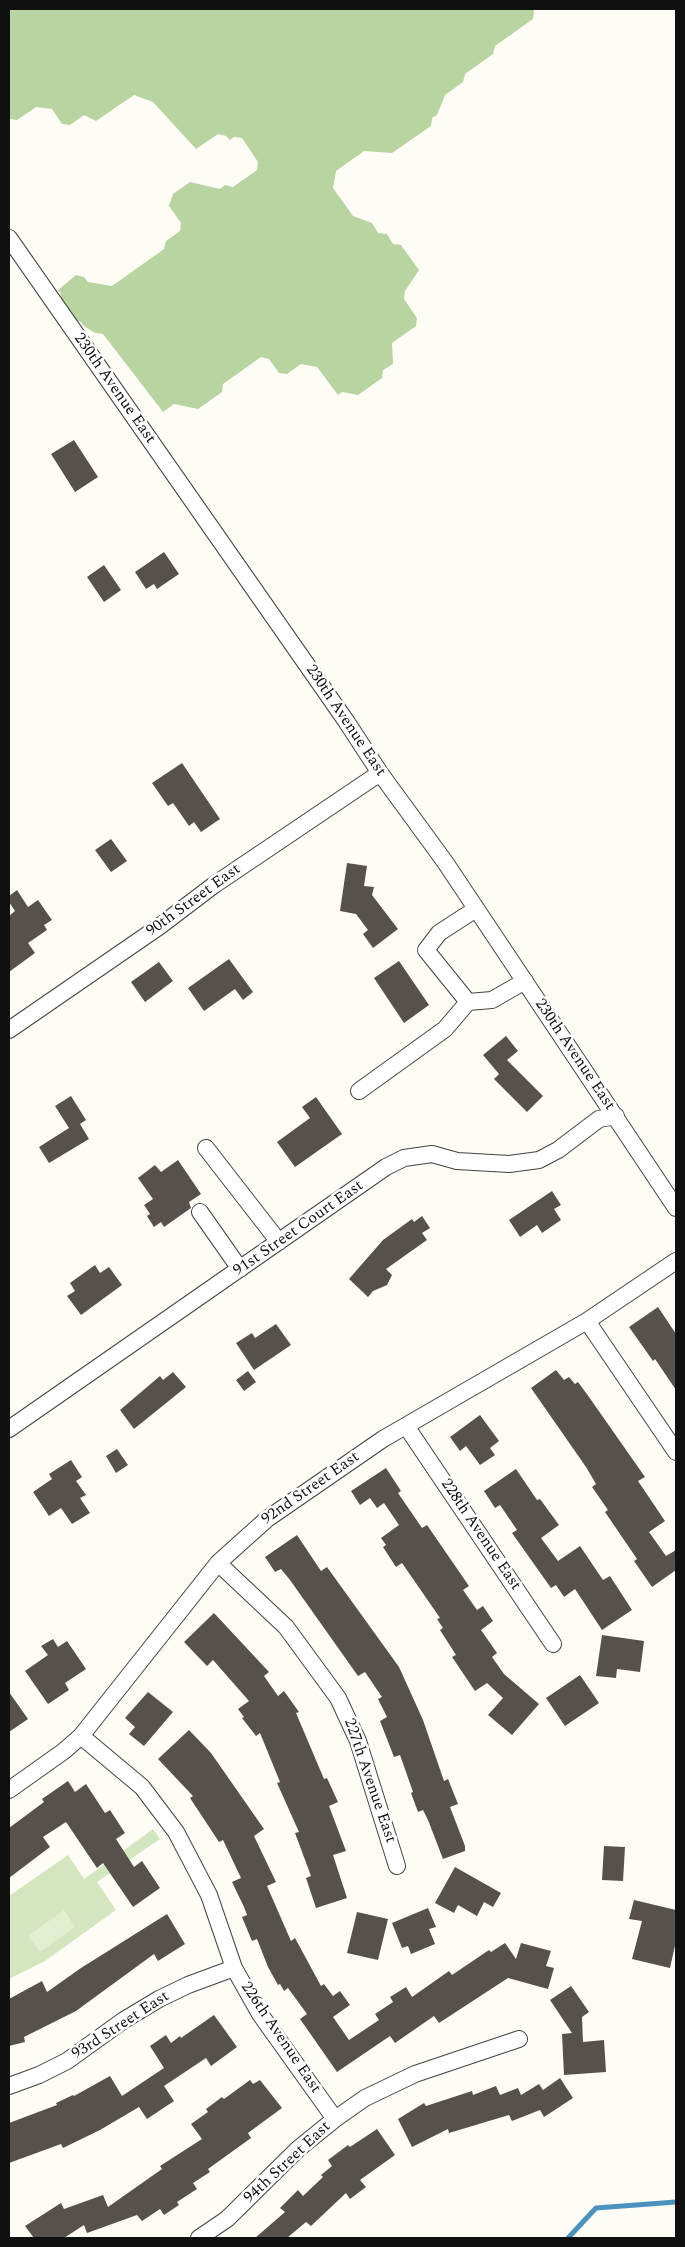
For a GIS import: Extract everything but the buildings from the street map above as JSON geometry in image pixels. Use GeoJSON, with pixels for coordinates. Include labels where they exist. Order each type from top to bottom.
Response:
{"type":"FeatureCollection","features":[{"type":"Feature","properties":{"kind":"street","name":"230th Avenue East"},"geometry":{"type":"LineString","coordinates":[[9,238],[340,713],[380,774],[476,909],[676,1208]]}},
{"type":"Feature","properties":{"kind":"street","name":"90th Street East"},"geometry":{"type":"LineString","coordinates":[[9,1030],[160,926],[214,885],[380,774]]}},
{"type":"Feature","properties":{"kind":"street"},"geometry":{"type":"LineString","coordinates":[[468,1002],[426,950],[439,933],[476,909]]}},
{"type":"Feature","properties":{"kind":"street"},"geometry":{"type":"LineString","coordinates":[[359,1091],[445,1029],[468,1002],[492,1000],[524,981]]}},
{"type":"Feature","properties":{"kind":"street","name":"91st Street Court East"},"geometry":{"type":"LineString","coordinates":[[9,1429],[386,1167],[404,1158],[432,1154],[457,1161],[508,1164],[539,1160],[558,1150],[599,1119],[616,1116]]}},
{"type":"Feature","properties":{"kind":"street"},"geometry":{"type":"LineString","coordinates":[[206,1148],[279,1242]]}},
{"type":"Feature","properties":{"kind":"street"},"geometry":{"type":"LineString","coordinates":[[200,1212],[240,1269]]}},
{"type":"Feature","properties":{"kind":"street","name":"92nd Street East"},"geometry":{"type":"LineString","coordinates":[[9,1790],[64,1751],[81,1736],[218,1563],[267,1519],[383,1439],[587,1321],[676,1261]]}},
{"type":"Feature","properties":{"kind":"street"},"geometry":{"type":"LineString","coordinates":[[587,1321],[676,1452]]}},
{"type":"Feature","properties":{"kind":"street","name":"228th Avenue East"},"geometry":{"type":"LineString","coordinates":[[406,1426],[554,1644]]}},
{"type":"Feature","properties":{"kind":"street","name":"227th Avenue East"},"geometry":{"type":"LineString","coordinates":[[218,1563],[286,1627],[338,1698],[358,1741],[397,1866]]}},
{"type":"Feature","properties":{"kind":"street","name":"226th Avenue East"},"geometry":{"type":"LineString","coordinates":[[81,1736],[142,1786],[176,1832],[209,1895],[234,1968],[260,2014],[335,2118]]}},
{"type":"Feature","properties":{"kind":"street","name":"93rd Street East"},"geometry":{"type":"LineString","coordinates":[[9,2086],[39,2076],[67,2061],[124,2020],[159,1999],[188,1985],[234,1968]]}},
{"type":"Feature","properties":{"kind":"street","name":"94th Street East"},"geometry":{"type":"LineString","coordinates":[[200,2238],[227,2219],[270,2175],[335,2118],[365,2098],[415,2074],[519,2039]]}},
{"type":"Feature","properties":{"kind":"green space"},"geometry":{"type":"Polygon","coordinates":[[[9,9],[532,9],[534,11],[533,19],[495,46],[493,54],[465,74],[463,82],[445,95],[437,115],[432,118],[431,126],[392,153],[364,151],[336,171],[333,188],[353,216],[372,223],[378,233],[387,234],[393,244],[401,245],[419,270],[405,291],[404,299],[417,318],[416,326],[392,343],[393,364],[383,370],[382,378],[358,395],[342,392],[338,395],[317,367],[301,364],[287,374],[279,373],[269,359],[261,357],[223,384],[222,392],[198,409],[174,404],[163,412],[103,334],[95,333],[81,322],[73,320],[59,301],[61,293],[58,290],[76,275],[84,277],[88,282],[112,286],[164,249],[166,241],[180,231],[181,223],[169,206],[173,194],[190,182],[220,189],[225,185],[233,187],[257,170],[258,162],[242,138],[234,137],[230,140],[226,136],[218,134],[196,149],[153,102],[134,95],[96,121],[84,115],[70,125],[62,124],[52,109],[36,107],[17,120],[9,119],[9,9]]]}},
{"type":"Feature","properties":{"kind":"green space"},"geometry":{"type":"Polygon","coordinates":[[[153,1829],[160,1839],[97,1882],[116,1910],[45,1961],[9,1979],[9,1896],[68,1855],[84,1879],[153,1829]]]}},
{"type":"Feature","properties":{"kind":"green space"},"geometry":{"type":"Polygon","coordinates":[[[64,1910],[75,1927],[40,1952],[28,1936],[64,1910]]]}},
{"type":"Feature","properties":{"kind":"waterway"},"geometry":{"type":"LineString","coordinates":[[568,2238],[596,2208],[676,2202]]}}]}
